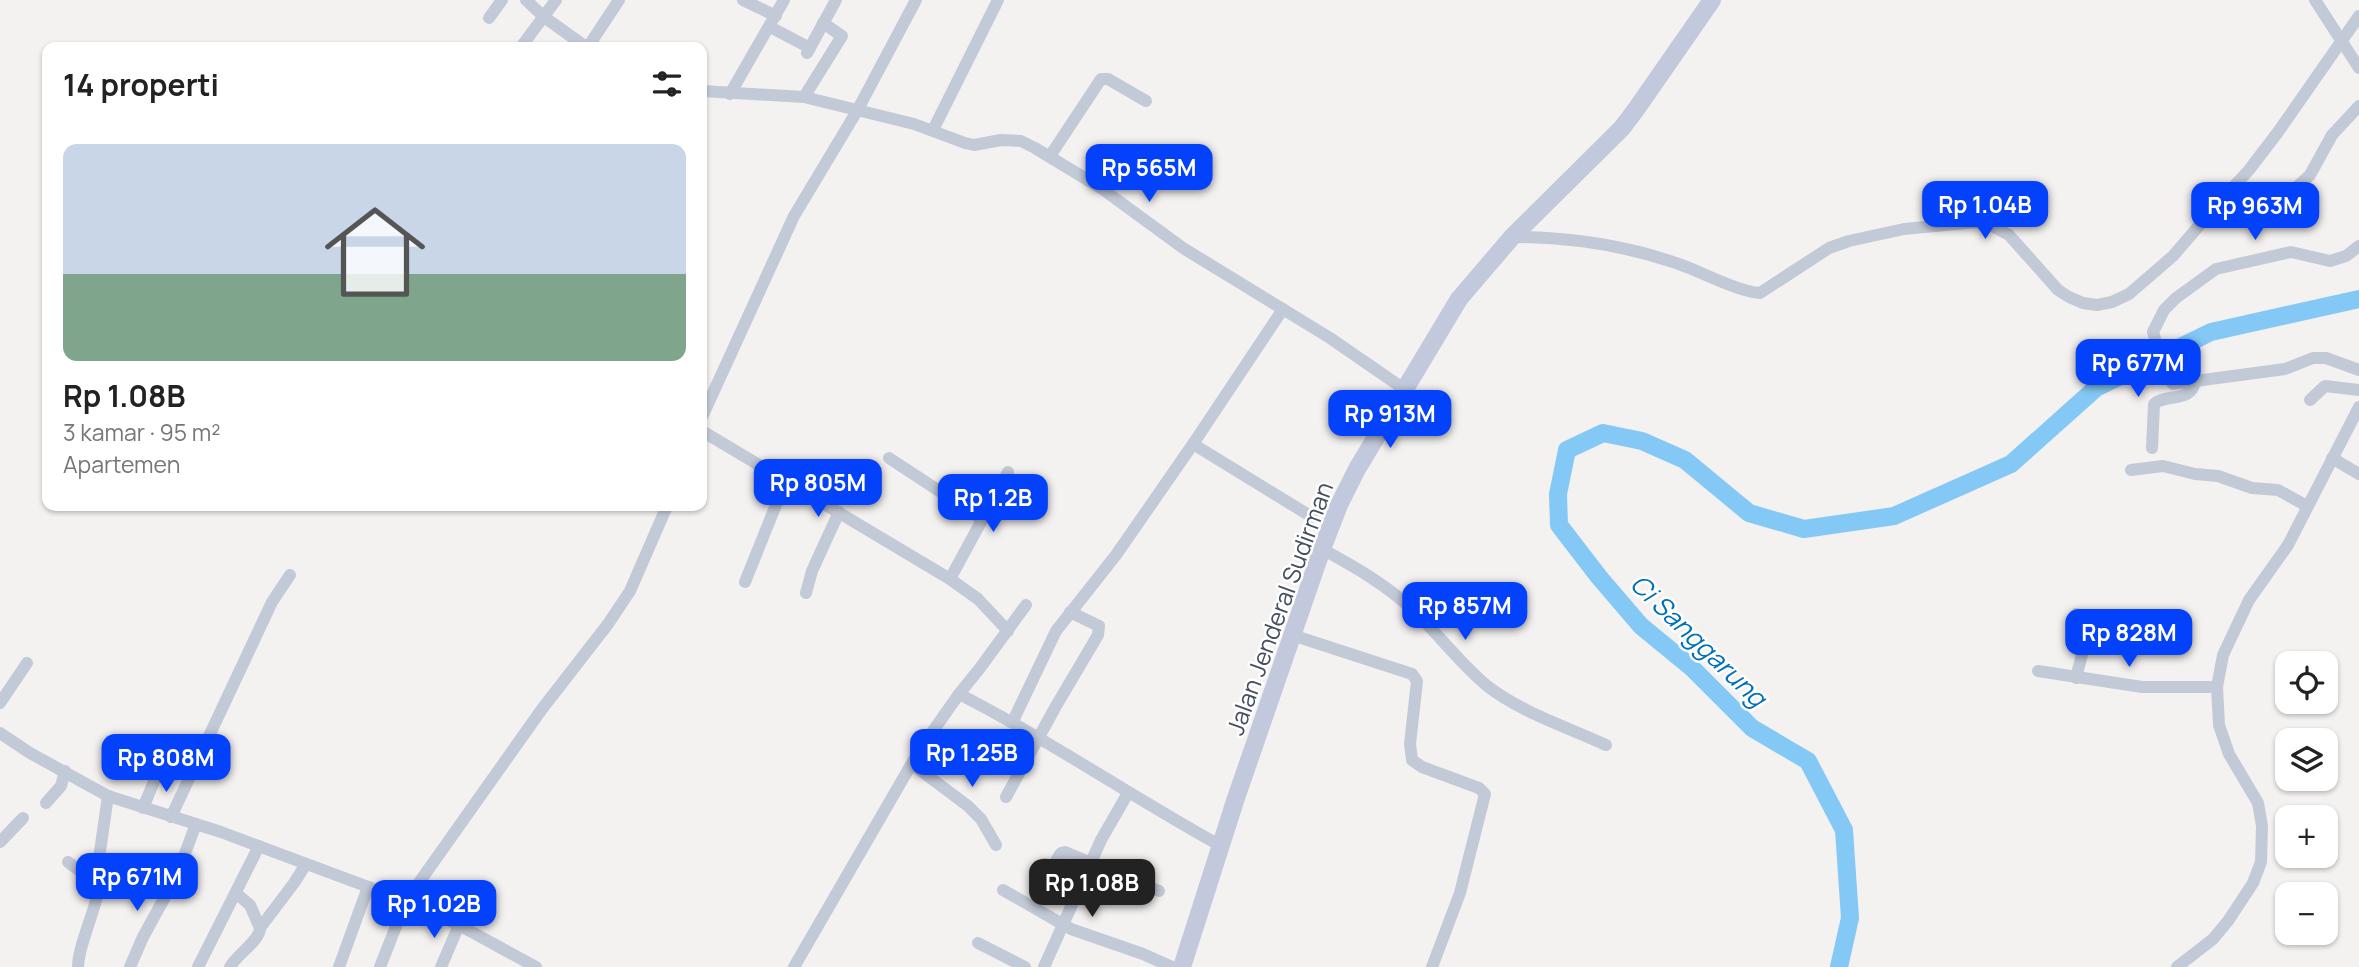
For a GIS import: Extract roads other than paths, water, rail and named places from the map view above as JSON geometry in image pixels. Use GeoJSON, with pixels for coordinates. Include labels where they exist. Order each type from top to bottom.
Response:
{"type":"FeatureCollection","features":[{"type":"Feature","properties":{"kind":"main road","name":"Jalan Jenderal Sudirman"},"geometry":{"type":"LineString","coordinates":[[1182,967],[1322,549],[1357,469],[1459,299],[1512,236],[1622,128],[1712,0]]}},
{"type":"Feature","properties":{"kind":"street"},"geometry":{"type":"LineString","coordinates":[[489,18],[502,0]]}},
{"type":"Feature","properties":{"kind":"street"},"geometry":{"type":"LineString","coordinates":[[526,0],[544,17],[580,42]]}},
{"type":"Feature","properties":{"kind":"street"},"geometry":{"type":"LineString","coordinates":[[526,42],[556,0]]}},
{"type":"Feature","properties":{"kind":"street"},"geometry":{"type":"LineString","coordinates":[[590,42],[619,0]]}},
{"type":"Feature","properties":{"kind":"street"},"geometry":{"type":"LineString","coordinates":[[743,0],[808,51],[836,0]]}},
{"type":"Feature","properties":{"kind":"street"},"geometry":{"type":"LineString","coordinates":[[730,94],[784,0]]}},
{"type":"Feature","properties":{"kind":"street"},"geometry":{"type":"LineString","coordinates":[[933,130],[997,0]]}},
{"type":"Feature","properties":{"kind":"street"},"geometry":{"type":"LineString","coordinates":[[2315,0],[2359,68]]}},
{"type":"Feature","properties":{"kind":"street"},"geometry":{"type":"LineString","coordinates":[[707,406],[794,215],[858,111],[913,1]]}},
{"type":"Feature","properties":{"kind":"street"},"geometry":{"type":"LineString","coordinates":[[1512,236],[1559,237],[1625,250],[1673,262],[1760,293],[1829,248],[1849,241],[1895,230],[1985,223],[2009,235],[2058,290],[2082,303],[2112,303],[2129,294],[2173,256],[2249,170],[2359,16]]}},
{"type":"Feature","properties":{"kind":"street"},"geometry":{"type":"LineString","coordinates":[[804,97],[842,36],[823,23]]}},
{"type":"Feature","properties":{"kind":"street"},"geometry":{"type":"LineString","coordinates":[[1051,156],[1101,79],[1108,79],[1146,101]]}},
{"type":"Feature","properties":{"kind":"street"},"geometry":{"type":"LineString","coordinates":[[707,92],[804,97],[933,130],[974,145],[1002,140],[1021,142],[1051,156],[1101,188],[1183,248],[1283,309],[1404,389]]}},
{"type":"Feature","properties":{"kind":"street"},"geometry":{"type":"LineString","coordinates":[[2210,213],[2252,198],[2286,192],[2298,186],[2314,168],[2332,135],[2359,107]]}},
{"type":"Feature","properties":{"kind":"street"},"geometry":{"type":"LineString","coordinates":[[2359,246],[2335,261],[2291,252],[2216,269],[2176,298],[2164,310],[2153,332],[2166,375],[2173,384],[2285,369],[2313,358],[2326,358],[2359,370]]}},
{"type":"Feature","properties":{"kind":"street"},"geometry":{"type":"LineString","coordinates":[[1013,721],[1056,631],[1116,555],[1283,309]]}},
{"type":"Feature","properties":{"kind":"street"},"geometry":{"type":"LineString","coordinates":[[2152,448],[2154,404],[2162,398],[2187,395],[2193,390],[2194,382]]}},
{"type":"Feature","properties":{"kind":"street"},"geometry":{"type":"LineString","coordinates":[[2310,400],[2325,386],[2359,390]]}},
{"type":"Feature","properties":{"kind":"street"},"geometry":{"type":"LineString","coordinates":[[2177,967],[2213,939],[2248,892],[2261,862],[2261,813],[2222,739],[2217,713],[2217,687],[2223,655],[2249,600],[2288,545],[2359,407]]}},
{"type":"Feature","properties":{"kind":"street"},"geometry":{"type":"LineString","coordinates":[[707,434],[950,579],[978,599],[1008,631]]}},
{"type":"Feature","properties":{"kind":"street"},"geometry":{"type":"LineString","coordinates":[[1193,444],[1312,517]]}},
{"type":"Feature","properties":{"kind":"street"},"geometry":{"type":"LineString","coordinates":[[889,458],[982,519]]}},
{"type":"Feature","properties":{"kind":"street"},"geometry":{"type":"LineString","coordinates":[[2332,458],[2359,474]]}},
{"type":"Feature","properties":{"kind":"street"},"geometry":{"type":"LineString","coordinates":[[2131,470],[2163,466],[2195,474],[2218,476],[2252,488],[2278,490],[2307,506]]}},
{"type":"Feature","properties":{"kind":"street"},"geometry":{"type":"LineString","coordinates":[[950,579],[1008,472]]}},
{"type":"Feature","properties":{"kind":"street"},"geometry":{"type":"LineString","coordinates":[[745,582],[786,480]]}},
{"type":"Feature","properties":{"kind":"street"},"geometry":{"type":"LineString","coordinates":[[380,967],[406,901],[542,709],[630,592],[665,511]]}},
{"type":"Feature","properties":{"kind":"street"},"geometry":{"type":"LineString","coordinates":[[806,593],[812,570],[839,512]]}},
{"type":"Feature","properties":{"kind":"street"},"geometry":{"type":"LineString","coordinates":[[1322,549],[1386,587],[1492,689],[1540,715],[1606,745]]}},
{"type":"Feature","properties":{"kind":"street"},"geometry":{"type":"LineString","coordinates":[[171,817],[272,602],[290,575]]}},
{"type":"Feature","properties":{"kind":"street"},"geometry":{"type":"LineString","coordinates":[[794,967],[912,764],[958,694],[1026,605]]}},
{"type":"Feature","properties":{"kind":"street"},"geometry":{"type":"LineString","coordinates":[[1006,797],[1098,635],[1098,626],[1070,611]]}},
{"type":"Feature","properties":{"kind":"street"},"geometry":{"type":"LineString","coordinates":[[2076,614],[2088,618],[2090,623],[2076,678]]}},
{"type":"Feature","properties":{"kind":"street"},"geometry":{"type":"LineString","coordinates":[[1292,635],[1412,674],[1417,681],[1410,744],[1412,760],[1422,767],[1479,788],[1485,794],[1460,893],[1432,967]]}},
{"type":"Feature","properties":{"kind":"street"},"geometry":{"type":"LineString","coordinates":[[0,703],[27,663]]}},
{"type":"Feature","properties":{"kind":"street"},"geometry":{"type":"LineString","coordinates":[[2038,671],[2142,687],[2217,687]]}},
{"type":"Feature","properties":{"kind":"street"},"geometry":{"type":"LineString","coordinates":[[958,694],[1013,721],[1128,793],[1221,846]]}},
{"type":"Feature","properties":{"kind":"street"},"geometry":{"type":"LineString","coordinates":[[0,733],[108,796],[259,846],[406,901],[459,925],[536,967]]}},
{"type":"Feature","properties":{"kind":"street"},"geometry":{"type":"LineString","coordinates":[[1038,737],[1221,846]]}},
{"type":"Feature","properties":{"kind":"street"},"geometry":{"type":"LineString","coordinates":[[912,764],[968,806],[981,819],[996,845]]}},
{"type":"Feature","properties":{"kind":"street"},"geometry":{"type":"LineString","coordinates":[[143,808],[160,767]]}},
{"type":"Feature","properties":{"kind":"street"},"geometry":{"type":"LineString","coordinates":[[46,803],[61,786],[65,771]]}},
{"type":"Feature","properties":{"kind":"street"},"geometry":{"type":"LineString","coordinates":[[1044,967],[1091,862],[1128,793]]}},
{"type":"Feature","properties":{"kind":"street"},"geometry":{"type":"LineString","coordinates":[[78,967],[88,920],[100,885],[97,872],[108,796]]}},
{"type":"Feature","properties":{"kind":"street"},"geometry":{"type":"LineString","coordinates":[[0,842],[23,818]]}},
{"type":"Feature","properties":{"kind":"street"},"geometry":{"type":"LineString","coordinates":[[130,967],[178,873],[195,824]]}},
{"type":"Feature","properties":{"kind":"street"},"geometry":{"type":"LineString","coordinates":[[198,967],[259,846]]}},
{"type":"Feature","properties":{"kind":"street"},"geometry":{"type":"LineString","coordinates":[[1045,864],[1053,866],[1059,855],[1065,852],[1159,891]]}},
{"type":"Feature","properties":{"kind":"street"},"geometry":{"type":"LineString","coordinates":[[68,862],[100,885],[124,891],[178,873]]}},
{"type":"Feature","properties":{"kind":"street"},"geometry":{"type":"LineString","coordinates":[[230,967],[258,934],[306,864]]}},
{"type":"Feature","properties":{"kind":"street"},"geometry":{"type":"LineString","coordinates":[[339,967],[368,887]]}},
{"type":"Feature","properties":{"kind":"street"},"geometry":{"type":"LineString","coordinates":[[1003,890],[1088,935],[1172,967]]}},
{"type":"Feature","properties":{"kind":"street"},"geometry":{"type":"LineString","coordinates":[[235,897],[250,905],[258,934]]}},
{"type":"Feature","properties":{"kind":"street"},"geometry":{"type":"LineString","coordinates":[[441,967],[459,925]]}},
{"type":"Feature","properties":{"kind":"street"},"geometry":{"type":"LineString","coordinates":[[978,943],[1025,967]]}},
{"type":"Feature","properties":{"kind":"waterway","name":"Ci Sanggarung"},"geometry":{"type":"LineString","coordinates":[[1839,967],[1850,918],[1844,830],[1808,761],[1752,728],[1691,667],[1641,626],[1599,577],[1559,525],[1558,494],[1567,450],[1603,433],[1642,441],[1685,460],[1749,513],[1804,529],[1894,516],[2011,464],[2096,388],[2211,332],[2359,299]]}}]}
